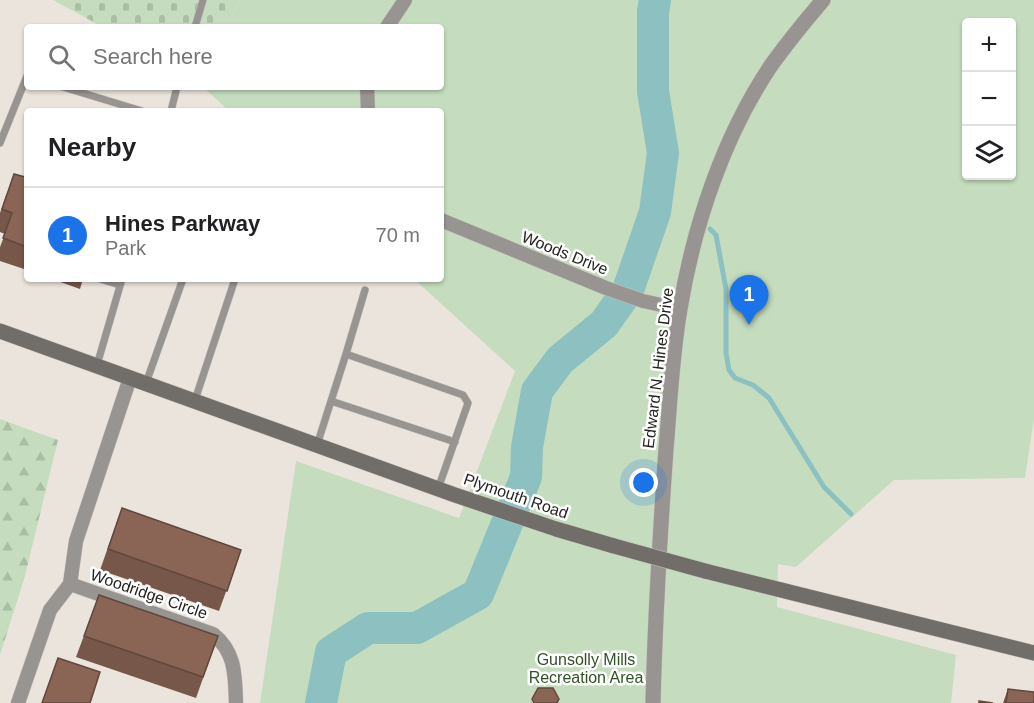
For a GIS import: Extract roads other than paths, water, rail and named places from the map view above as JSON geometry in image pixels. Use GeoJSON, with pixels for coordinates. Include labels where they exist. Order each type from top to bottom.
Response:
{"type":"FeatureCollection","features":[{"type":"Feature","properties":{"kind":"main road","name":"Plymouth Road"},"geometry":{"type":"LineString","coordinates":[[0,331],[438,489],[556,529],[705,571],[1034,653]]}},
{"type":"Feature","properties":{"kind":"street"},"geometry":{"type":"LineString","coordinates":[[389,24],[405,0]]}},
{"type":"Feature","properties":{"kind":"street","name":"Edward N. Hines Drive"},"geometry":{"type":"LineString","coordinates":[[653,703],[656,592],[673,362],[680,309],[693,248],[709,195],[729,143],[750,100],[771,65],[795,32],[823,0]]}},
{"type":"Feature","properties":{"kind":"street"},"geometry":{"type":"LineString","coordinates":[[367,90],[368,108]]}},
{"type":"Feature","properties":{"kind":"street","name":"Woods Drive"},"geometry":{"type":"LineString","coordinates":[[444,221],[643,302],[680,309]]}},
{"type":"Feature","properties":{"kind":"street","name":"Woodridge Circle"},"geometry":{"type":"LineString","coordinates":[[18,703],[50,610],[70,584],[76,541],[130,378]]}},
{"type":"Feature","properties":{"kind":"street","name":"Woodridge Circle"},"geometry":{"type":"LineString","coordinates":[[70,584],[213,634],[224,642],[235,665],[236,703]]}},
{"type":"Feature","properties":{"kind":"lane"},"geometry":{"type":"LineString","coordinates":[[196,24],[203,0]]}},
{"type":"Feature","properties":{"kind":"lane"},"geometry":{"type":"LineString","coordinates":[[0,143],[24,83]]}},
{"type":"Feature","properties":{"kind":"lane"},"geometry":{"type":"LineString","coordinates":[[73,90],[132,108]]}},
{"type":"Feature","properties":{"kind":"lane"},"geometry":{"type":"LineString","coordinates":[[172,108],[176,90]]}},
{"type":"Feature","properties":{"kind":"lane"},"geometry":{"type":"LineString","coordinates":[[97,365],[121,282]]}},
{"type":"Feature","properties":{"kind":"lane"},"geometry":{"type":"LineString","coordinates":[[146,383],[182,282]]}},
{"type":"Feature","properties":{"kind":"lane"},"geometry":{"type":"LineString","coordinates":[[195,400],[234,282]]}},
{"type":"Feature","properties":{"kind":"lane"},"geometry":{"type":"LineString","coordinates":[[317,445],[365,290]]}},
{"type":"Feature","properties":{"kind":"lane"},"geometry":{"type":"LineString","coordinates":[[346,354],[463,395],[468,403],[438,489]]}},
{"type":"Feature","properties":{"kind":"lane"},"geometry":{"type":"LineString","coordinates":[[331,401],[455,442]]}},
{"type":"Feature","properties":{"kind":"waterway"},"geometry":{"type":"LineString","coordinates":[[321,703],[331,652],[368,628],[417,628],[478,594],[526,477],[527,447],[537,391],[560,360],[604,324],[628,290],[655,212],[663,153],[653,91],[655,0]]}},
{"type":"Feature","properties":{"kind":"waterway"},"geometry":{"type":"LineString","coordinates":[[710,229],[716,235],[726,289],[726,353],[729,370],[735,378],[753,385],[769,398],[824,487],[851,514]]}},
{"type":"Feature","properties":{"kind":"place","name":"Hines Parkway"},"geometry":{"type":"Point","coordinates":[749,325]}},
{"type":"Feature","properties":{"kind":"park label","name":"Gunsolly Mills Recreation Area"},"geometry":{"type":"Point","coordinates":[586,668]}}]}
